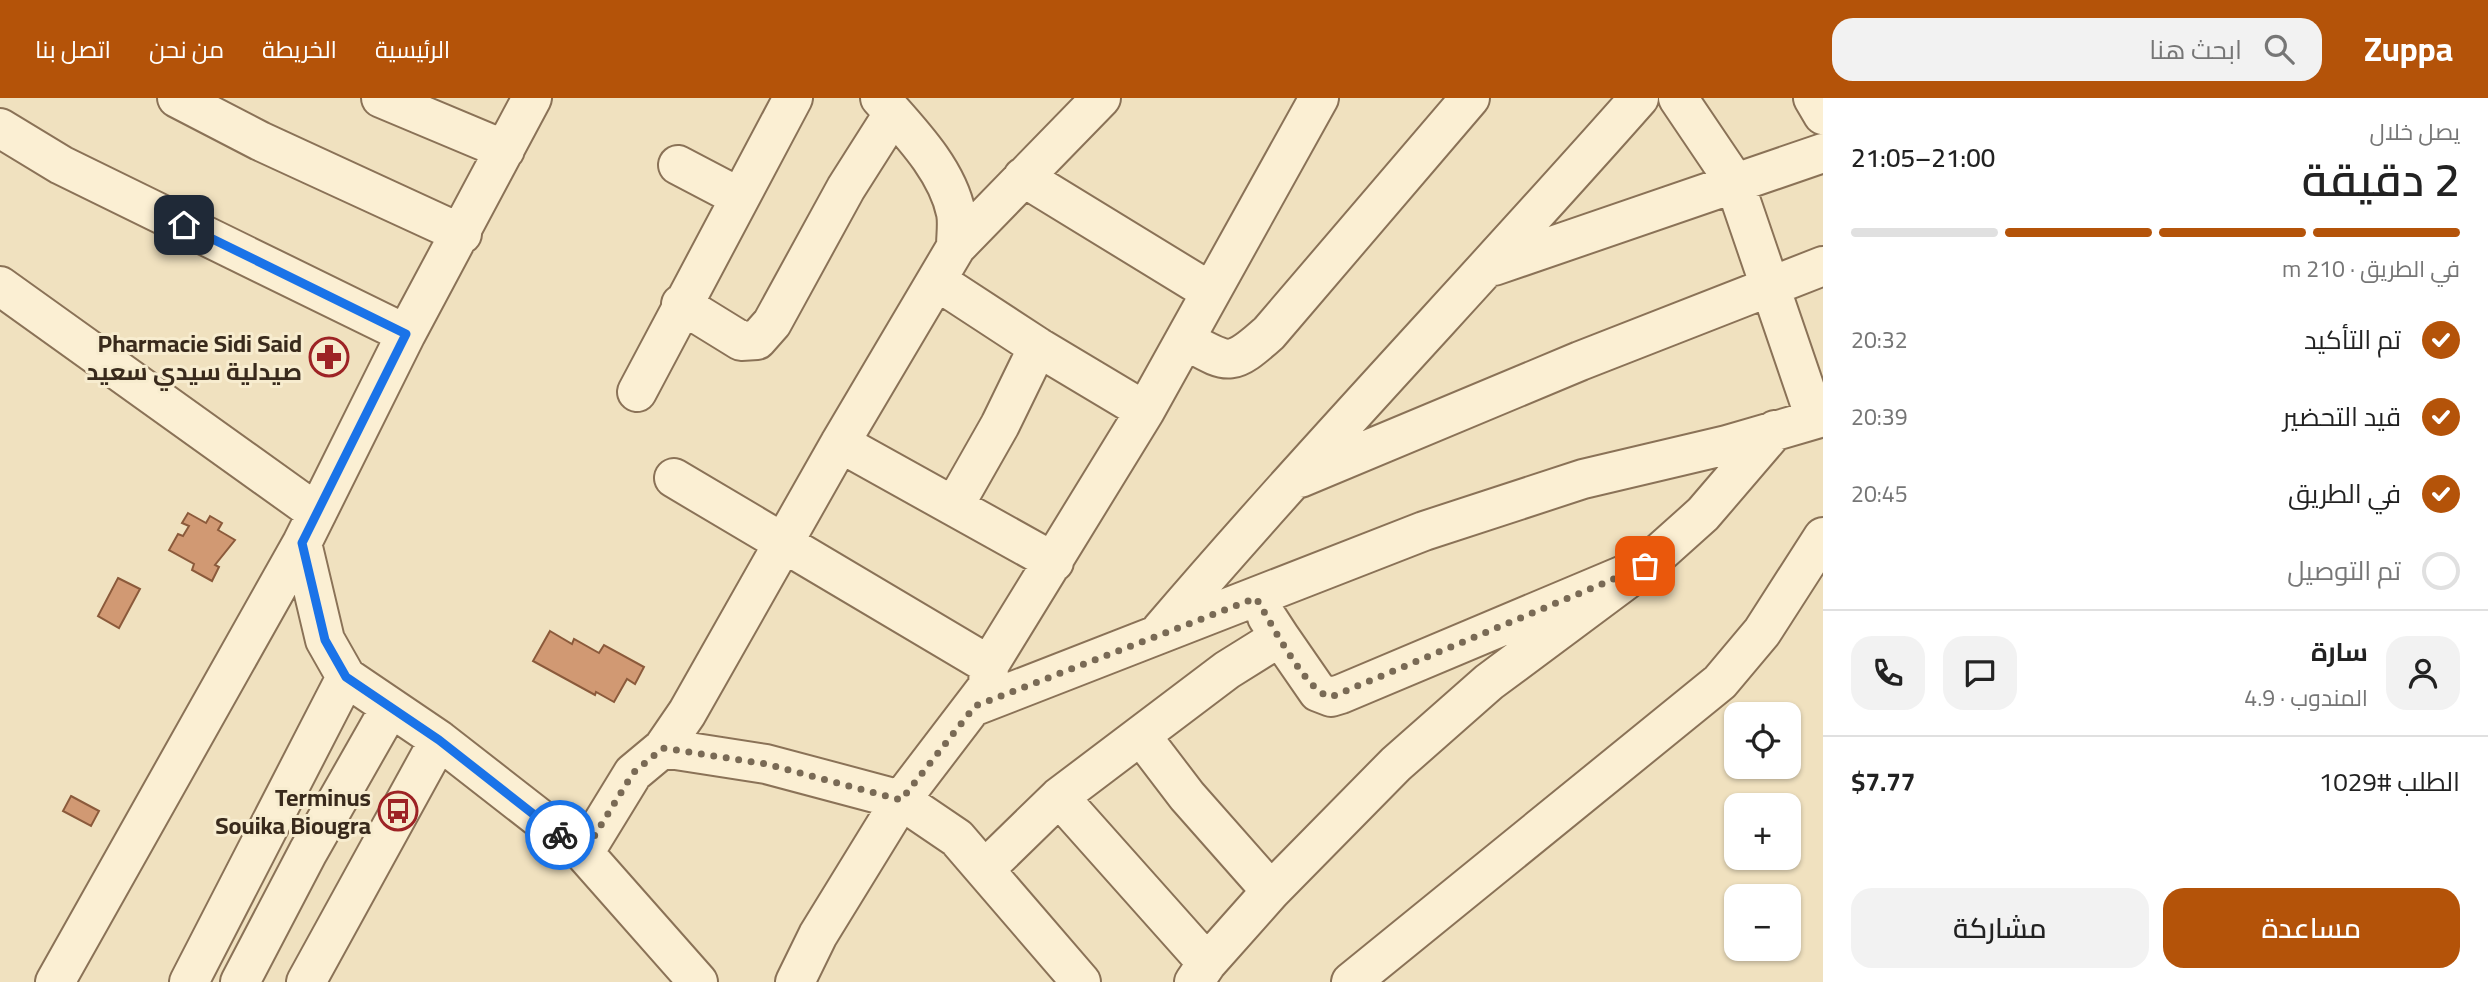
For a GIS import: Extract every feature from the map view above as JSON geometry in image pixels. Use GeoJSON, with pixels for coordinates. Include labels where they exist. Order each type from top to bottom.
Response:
{"type":"FeatureCollection","features":[{"type":"Feature","properties":{"kind":"street"},"geometry":{"type":"LineString","coordinates":[[177,98],[260,141],[462,234]]}},
{"type":"Feature","properties":{"kind":"street"},"geometry":{"type":"LineString","coordinates":[[381,98],[505,150]]}},
{"type":"Feature","properties":{"kind":"street"},"geometry":{"type":"LineString","coordinates":[[55,982],[309,528],[406,334],[462,234],[532,98]]}},
{"type":"Feature","properties":{"kind":"street"},"geometry":{"type":"LineString","coordinates":[[637,392],[681,304],[793,98]]}},
{"type":"Feature","properties":{"kind":"street"},"geometry":{"type":"LineString","coordinates":[[584,853],[633,773],[663,748],[687,713],[840,443],[956,247],[1101,98]]}},
{"type":"Feature","properties":{"kind":"street"},"geometry":{"type":"LineString","coordinates":[[795,982],[818,935],[901,800],[988,686],[989,665],[1145,411],[1319,98]]}},
{"type":"Feature","properties":{"kind":"street"},"geometry":{"type":"LineString","coordinates":[[1185,340],[1214,356],[1230,360],[1241,358],[1269,333],[1470,98]]}},
{"type":"Feature","properties":{"kind":"street"},"geometry":{"type":"LineString","coordinates":[[1159,633],[1287,484],[1491,267],[1639,98]]}},
{"type":"Feature","properties":{"kind":"street"},"geometry":{"type":"LineString","coordinates":[[975,706],[1424,531],[1583,479],[1819,418],[1768,288],[1734,181],[1678,98]]}},
{"type":"Feature","properties":{"kind":"street"},"geometry":{"type":"LineString","coordinates":[[1813,98],[1823,116]]}},
{"type":"Feature","properties":{"kind":"street"},"geometry":{"type":"LineString","coordinates":[[681,304],[741,341],[757,340],[772,323],[846,188],[887,106],[946,184],[956,214],[956,247]]}},
{"type":"Feature","properties":{"kind":"street"},"geometry":{"type":"LineString","coordinates":[[0,128],[61,164],[406,334]]}},
{"type":"Feature","properties":{"kind":"street"},"geometry":{"type":"LineString","coordinates":[[1491,267],[1734,181],[1823,153]]}},
{"type":"Feature","properties":{"kind":"street"},"geometry":{"type":"LineString","coordinates":[[678,165],[738,197]]}},
{"type":"Feature","properties":{"kind":"street"},"geometry":{"type":"LineString","coordinates":[[1023,177],[1211,292]]}},
{"type":"Feature","properties":{"kind":"street"},"geometry":{"type":"LineString","coordinates":[[1287,484],[1580,361],[1823,266]]}},
{"type":"Feature","properties":{"kind":"street"},"geometry":{"type":"LineString","coordinates":[[937,281],[1038,347],[1145,411]]}},
{"type":"Feature","properties":{"kind":"street"},"geometry":{"type":"LineString","coordinates":[[0,286],[309,528],[325,640],[346,677],[439,740],[584,853],[698,982]]}},
{"type":"Feature","properties":{"kind":"street"},"geometry":{"type":"LineString","coordinates":[[954,506],[1000,425],[1038,347]]}},
{"type":"Feature","properties":{"kind":"street"},"geometry":{"type":"LineString","coordinates":[[1059,797],[1200,972],[1271,891],[1361,798],[1489,682],[1645,566],[1703,514],[1775,430]]}},
{"type":"Feature","properties":{"kind":"street"},"geometry":{"type":"LineString","coordinates":[[840,443],[1054,562]]}},
{"type":"Feature","properties":{"kind":"street"},"geometry":{"type":"LineString","coordinates":[[674,478],[989,665]]}},
{"type":"Feature","properties":{"kind":"street"},"geometry":{"type":"LineString","coordinates":[[1351,982],[1720,682],[1762,632],[1823,537]]}},
{"type":"Feature","properties":{"kind":"street"},"geometry":{"type":"LineString","coordinates":[[1256,598],[1318,692],[1331,697],[1645,566]]}},
{"type":"Feature","properties":{"kind":"street"},"geometry":{"type":"LineString","coordinates":[[985,869],[1059,797],[1142,737],[1227,670],[1280,637]]}},
{"type":"Feature","properties":{"kind":"street"},"geometry":{"type":"LineString","coordinates":[[189,982],[346,677]]}},
{"type":"Feature","properties":{"kind":"street"},"geometry":{"type":"LineString","coordinates":[[240,982],[308,852],[390,708]]}},
{"type":"Feature","properties":{"kind":"street"},"geometry":{"type":"LineString","coordinates":[[1142,737],[1221,837],[1271,891]]}},
{"type":"Feature","properties":{"kind":"street"},"geometry":{"type":"LineString","coordinates":[[306,982],[439,740]]}},
{"type":"Feature","properties":{"kind":"street"},"geometry":{"type":"LineString","coordinates":[[663,748],[766,764],[901,800],[942,825],[985,869],[1081,982]]}},
{"type":"Feature","properties":{"kind":"building"},"geometry":{"type":"Polygon","coordinates":[[[188,513],[206,523],[210,516],[222,523],[218,530],[235,540],[215,565],[219,567],[212,581],[192,570],[194,564],[169,550],[178,534],[183,536],[189,526],[182,523],[188,513]]]}},
{"type":"Feature","properties":{"kind":"building"},"geometry":{"type":"Polygon","coordinates":[[[118,578],[140,589],[119,628],[98,616],[118,578]]]}},
{"type":"Feature","properties":{"kind":"building"},"geometry":{"type":"Polygon","coordinates":[[[550,631],[572,644],[574,639],[599,653],[604,645],[644,667],[635,684],[627,679],[614,702],[596,692],[595,695],[533,661],[550,631]]]}},
{"type":"Feature","properties":{"kind":"building"},"geometry":{"type":"Polygon","coordinates":[[[71,796],[99,811],[91,826],[63,811],[71,796]]]}},
{"type":"Feature","properties":{"kind":"way so far"},"geometry":{"type":"LineString","coordinates":[[560,835],[584,853],[633,773],[663,748],[766,764],[901,800],[975,706],[1159,633],[1256,598],[1301,670],[1318,692],[1331,697],[1645,566]]}},
{"type":"Feature","properties":{"kind":"place","name":"Pharmacie Sidi Said صيدلية سيدي سعيد"},"geometry":{"type":"Point","coordinates":[329,357]}},
{"type":"Feature","properties":{"kind":"place","name":"Terminus Souika Biougra"},"geometry":{"type":"Point","coordinates":[398,811]}},
{"type":"Feature","properties":{"kind":"route"},"geometry":{"type":"LineString","coordinates":[[184,225],[406,334],[302,543],[325,640],[333,659],[346,677],[439,740],[560,835]]}}]}
